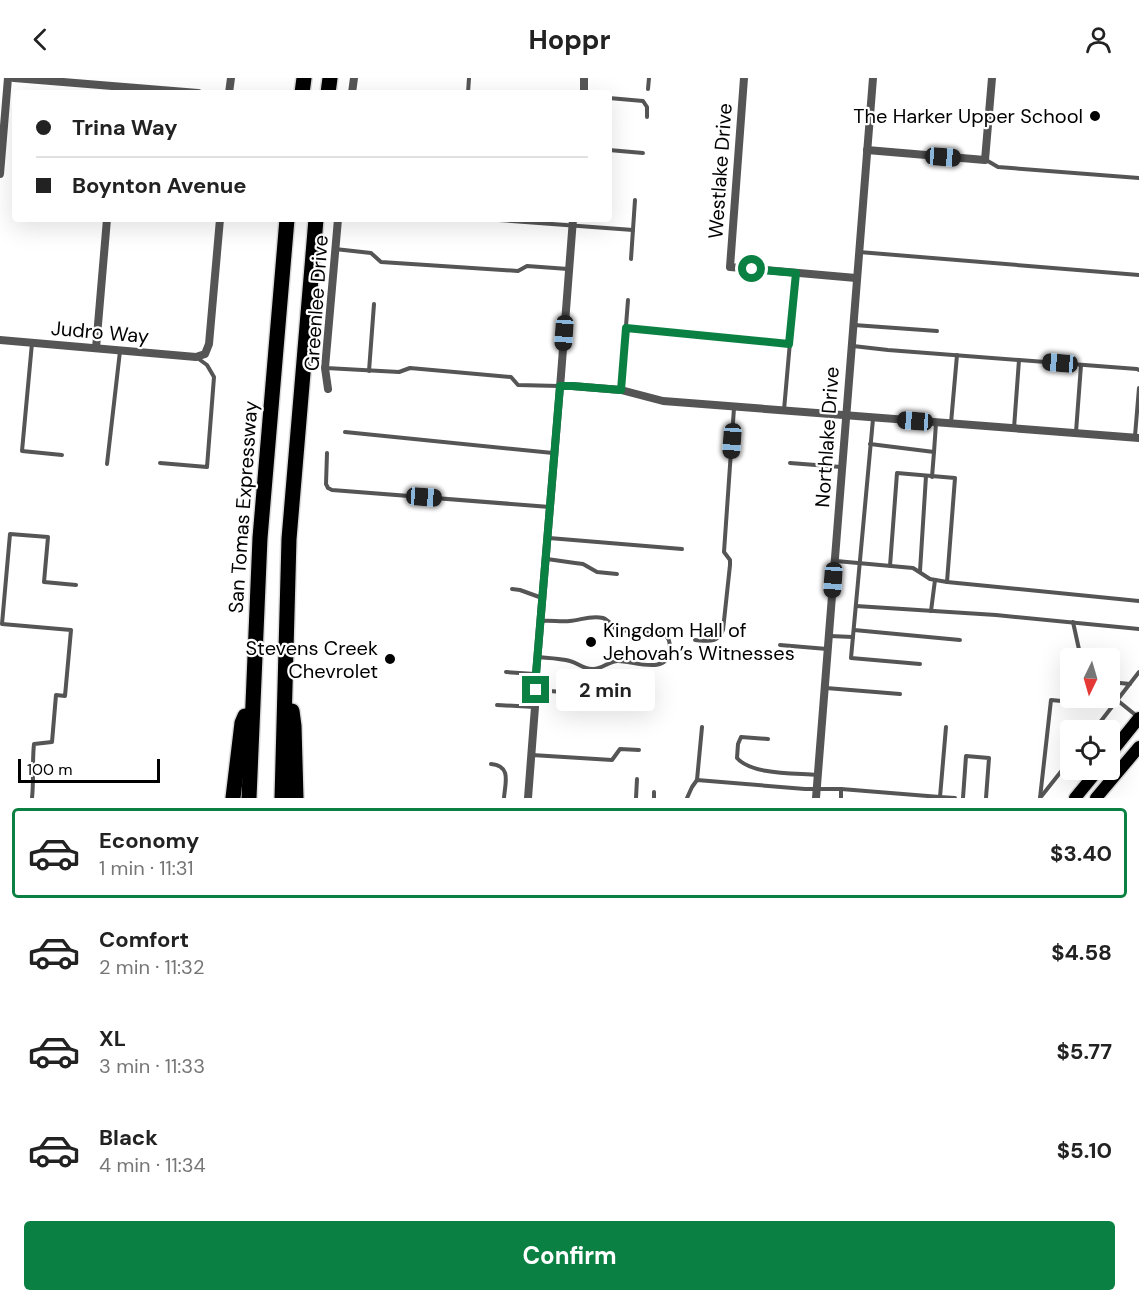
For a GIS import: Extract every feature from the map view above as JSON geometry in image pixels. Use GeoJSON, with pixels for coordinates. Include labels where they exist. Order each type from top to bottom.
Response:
{"type":"FeatureCollection","features":[{"type":"Feature","properties":{"kind":"highway","name":"San Tomas Expressway"},"geometry":{"type":"LineString","coordinates":[[249,798],[260,538],[287,222]]}},
{"type":"Feature","properties":{"kind":"highway"},"geometry":{"type":"LineString","coordinates":[[282,798],[289,539],[316,222]]}},
{"type":"Feature","properties":{"kind":"highway"},"geometry":{"type":"LineString","coordinates":[[285,681],[294,726],[296,798]]}},
{"type":"Feature","properties":{"kind":"highway"},"geometry":{"type":"LineString","coordinates":[[233,798],[242,723],[252,699]]}},
{"type":"Feature","properties":{"kind":"main road"},"geometry":{"type":"LineString","coordinates":[[1120,742],[1139,718]]}},
{"type":"Feature","properties":{"kind":"main road"},"geometry":{"type":"LineString","coordinates":[[1139,729],[1139,737]]}},
{"type":"Feature","properties":{"kind":"main road"},"geometry":{"type":"LineString","coordinates":[[1096,798],[1139,747]]}},
{"type":"Feature","properties":{"kind":"main road"},"geometry":{"type":"LineString","coordinates":[[1075,798],[1090,780]]}},
{"type":"Feature","properties":{"kind":"street"},"geometry":{"type":"LineString","coordinates":[[0,174],[8,78]]}},
{"type":"Feature","properties":{"kind":"street"},"geometry":{"type":"LineString","coordinates":[[14,78],[118,90]]}},
{"type":"Feature","properties":{"kind":"street","name":"Westlake Drive"},"geometry":{"type":"LineString","coordinates":[[744,78],[730,267],[796,273]]}},
{"type":"Feature","properties":{"kind":"street","name":"Northlake Drive"},"geometry":{"type":"LineString","coordinates":[[816,793],[873,78]]}},
{"type":"Feature","properties":{"kind":"street"},"geometry":{"type":"LineString","coordinates":[[867,150],[985,160],[992,78]]}},
{"type":"Feature","properties":{"kind":"street"},"geometry":{"type":"LineString","coordinates":[[96,348],[107,222]]}},
{"type":"Feature","properties":{"kind":"street"},"geometry":{"type":"LineString","coordinates":[[196,357],[205,354],[209,344],[220,222]]}},
{"type":"Feature","properties":{"kind":"street","name":"Greenlee Drive"},"geometry":{"type":"LineString","coordinates":[[328,388],[325,368],[338,222]]}},
{"type":"Feature","properties":{"kind":"street"},"geometry":{"type":"LineString","coordinates":[[528,798],[572,222]]}},
{"type":"Feature","properties":{"kind":"street"},"geometry":{"type":"LineString","coordinates":[[796,273],[856,278]]}},
{"type":"Feature","properties":{"kind":"street","name":"Judro Way"},"geometry":{"type":"LineString","coordinates":[[0,339],[196,357]]}},
{"type":"Feature","properties":{"kind":"street"},"geometry":{"type":"LineString","coordinates":[[560,386],[621,390],[663,401],[1137,437]]}},
{"type":"Feature","properties":{"kind":"lane"},"geometry":{"type":"LineString","coordinates":[[648,89],[649,78]]}},
{"type":"Feature","properties":{"kind":"lane"},"geometry":{"type":"LineString","coordinates":[[612,98],[643,101],[647,107],[647,117]]}},
{"type":"Feature","properties":{"kind":"lane"},"geometry":{"type":"LineString","coordinates":[[612,150],[643,153]]}},
{"type":"Feature","properties":{"kind":"lane"},"geometry":{"type":"LineString","coordinates":[[985,160],[998,167],[1139,178]]}},
{"type":"Feature","properties":{"kind":"lane"},"geometry":{"type":"LineString","coordinates":[[631,258],[635,200]]}},
{"type":"Feature","properties":{"kind":"lane"},"geometry":{"type":"LineString","coordinates":[[572,222],[633,230]]}},
{"type":"Feature","properties":{"kind":"lane"},"geometry":{"type":"LineString","coordinates":[[335,249],[371,253],[381,262],[518,271],[527,266],[569,269]]}},
{"type":"Feature","properties":{"kind":"lane"},"geometry":{"type":"LineString","coordinates":[[858,252],[1139,275]]}},
{"type":"Feature","properties":{"kind":"lane"},"geometry":{"type":"LineString","coordinates":[[784,411],[796,273]]}},
{"type":"Feature","properties":{"kind":"lane"},"geometry":{"type":"LineString","coordinates":[[621,390],[628,300]]}},
{"type":"Feature","properties":{"kind":"lane"},"geometry":{"type":"LineString","coordinates":[[369,371],[374,304]]}},
{"type":"Feature","properties":{"kind":"lane"},"geometry":{"type":"LineString","coordinates":[[852,325],[937,331]]}},
{"type":"Feature","properties":{"kind":"lane"},"geometry":{"type":"LineString","coordinates":[[626,328],[789,344]]}},
{"type":"Feature","properties":{"kind":"lane"},"geometry":{"type":"LineString","coordinates":[[32,342],[22,451],[62,455]]}},
{"type":"Feature","properties":{"kind":"lane"},"geometry":{"type":"LineString","coordinates":[[851,346],[1139,370]]}},
{"type":"Feature","properties":{"kind":"lane"},"geometry":{"type":"LineString","coordinates":[[107,464],[120,351]]}},
{"type":"Feature","properties":{"kind":"lane"},"geometry":{"type":"LineString","coordinates":[[951,423],[957,355]]}},
{"type":"Feature","properties":{"kind":"lane"},"geometry":{"type":"LineString","coordinates":[[160,463],[207,467],[214,377],[207,365],[196,357]]}},
{"type":"Feature","properties":{"kind":"lane"},"geometry":{"type":"LineString","coordinates":[[1014,428],[1019,360]]}},
{"type":"Feature","properties":{"kind":"lane"},"geometry":{"type":"LineString","coordinates":[[1076,433],[1081,365]]}},
{"type":"Feature","properties":{"kind":"lane"},"geometry":{"type":"LineString","coordinates":[[325,368],[399,372],[410,368],[511,377],[518,385],[560,386]]}},
{"type":"Feature","properties":{"kind":"lane"},"geometry":{"type":"LineString","coordinates":[[1137,437],[1139,388]]}},
{"type":"Feature","properties":{"kind":"lane"},"geometry":{"type":"LineString","coordinates":[[695,640],[715,641],[723,630],[730,565],[730,560],[724,552],[734,407]]}},
{"type":"Feature","properties":{"kind":"lane"},"geometry":{"type":"LineString","coordinates":[[873,418],[851,658],[920,664]]}},
{"type":"Feature","properties":{"kind":"lane"},"geometry":{"type":"LineString","coordinates":[[932,477],[936,422]]}},
{"type":"Feature","properties":{"kind":"lane"},"geometry":{"type":"LineString","coordinates":[[345,432],[555,453]]}},
{"type":"Feature","properties":{"kind":"lane"},"geometry":{"type":"LineString","coordinates":[[870,444],[934,452]]}},
{"type":"Feature","properties":{"kind":"lane"},"geometry":{"type":"LineString","coordinates":[[327,453],[326,484],[332,490],[550,507]]}},
{"type":"Feature","properties":{"kind":"lane"},"geometry":{"type":"LineString","coordinates":[[790,463],[842,467]]}},
{"type":"Feature","properties":{"kind":"lane"},"geometry":{"type":"LineString","coordinates":[[890,566],[897,473],[955,478],[947,582]]}},
{"type":"Feature","properties":{"kind":"lane"},"geometry":{"type":"LineString","coordinates":[[920,572],[926,476]]}},
{"type":"Feature","properties":{"kind":"lane"},"geometry":{"type":"LineString","coordinates":[[32,798],[34,744],[52,742],[56,695],[65,696],[71,630],[2,624],[10,534],[48,537],[44,582],[76,585]]}},
{"type":"Feature","properties":{"kind":"lane"},"geometry":{"type":"LineString","coordinates":[[548,538],[682,549]]}},
{"type":"Feature","properties":{"kind":"lane"},"geometry":{"type":"LineString","coordinates":[[546,559],[583,564],[597,572],[617,574]]}},
{"type":"Feature","properties":{"kind":"lane"},"geometry":{"type":"LineString","coordinates":[[834,561],[913,568],[930,579],[947,582],[1139,601]]}},
{"type":"Feature","properties":{"kind":"lane"},"geometry":{"type":"LineString","coordinates":[[931,611],[934,580]]}},
{"type":"Feature","properties":{"kind":"lane"},"geometry":{"type":"LineString","coordinates":[[512,589],[543,598]]}},
{"type":"Feature","properties":{"kind":"lane"},"geometry":{"type":"LineString","coordinates":[[856,606],[996,615],[1139,629]]}},
{"type":"Feature","properties":{"kind":"lane"},"geometry":{"type":"LineString","coordinates":[[537,657],[570,661],[590,669],[597,669],[616,660],[654,666],[666,661],[670,648],[668,636],[663,633],[617,630],[608,620],[602,618],[541,621]]}},
{"type":"Feature","properties":{"kind":"lane"},"geometry":{"type":"LineString","coordinates":[[1073,622],[1079,648]]}},
{"type":"Feature","properties":{"kind":"lane"},"geometry":{"type":"LineString","coordinates":[[854,630],[960,640]]}},
{"type":"Feature","properties":{"kind":"lane"},"geometry":{"type":"LineString","coordinates":[[828,636],[853,637]]}},
{"type":"Feature","properties":{"kind":"lane"},"geometry":{"type":"LineString","coordinates":[[780,645],[828,649]]}},
{"type":"Feature","properties":{"kind":"lane"},"geometry":{"type":"LineString","coordinates":[[506,672],[536,674]]}},
{"type":"Feature","properties":{"kind":"lane"},"geometry":{"type":"LineString","coordinates":[[1120,696],[1139,672]]}},
{"type":"Feature","properties":{"kind":"lane"},"geometry":{"type":"LineString","coordinates":[[1120,683],[1130,684]]}},
{"type":"Feature","properties":{"kind":"lane"},"geometry":{"type":"LineString","coordinates":[[825,688],[900,694]]}},
{"type":"Feature","properties":{"kind":"lane"},"geometry":{"type":"LineString","coordinates":[[536,690],[638,698],[647,695],[649,690]]}},
{"type":"Feature","properties":{"kind":"lane"},"geometry":{"type":"LineString","coordinates":[[1040,798],[1051,700],[1060,701]]}},
{"type":"Feature","properties":{"kind":"lane"},"geometry":{"type":"LineString","coordinates":[[1120,702],[1139,718]]}},
{"type":"Feature","properties":{"kind":"lane"},"geometry":{"type":"LineString","coordinates":[[498,705],[535,707]]}},
{"type":"Feature","properties":{"kind":"lane"},"geometry":{"type":"LineString","coordinates":[[1102,720],[1111,708]]}},
{"type":"Feature","properties":{"kind":"lane"},"geometry":{"type":"LineString","coordinates":[[687,798],[697,780],[702,727]]}},
{"type":"Feature","properties":{"kind":"lane"},"geometry":{"type":"LineString","coordinates":[[940,797],[946,727]]}},
{"type":"Feature","properties":{"kind":"lane"},"geometry":{"type":"LineString","coordinates":[[768,740],[741,737],[737,758],[742,763],[764,771],[818,775]]}},
{"type":"Feature","properties":{"kind":"lane"},"geometry":{"type":"LineString","coordinates":[[532,755],[612,760],[620,749],[639,750]]}},
{"type":"Feature","properties":{"kind":"lane"},"geometry":{"type":"LineString","coordinates":[[963,798],[966,756],[989,758],[986,798]]}},
{"type":"Feature","properties":{"kind":"lane"},"geometry":{"type":"LineString","coordinates":[[491,764],[498,765],[505,772],[504,798]]}},
{"type":"Feature","properties":{"kind":"lane"},"geometry":{"type":"LineString","coordinates":[[1040,798],[1060,773]]}},
{"type":"Feature","properties":{"kind":"lane"},"geometry":{"type":"LineString","coordinates":[[636,798],[637,779]]}},
{"type":"Feature","properties":{"kind":"lane"},"geometry":{"type":"LineString","coordinates":[[697,780],[816,793],[841,789],[955,798]]}},
{"type":"Feature","properties":{"kind":"lane"},"geometry":{"type":"LineString","coordinates":[[841,789],[841,798]]}},
{"type":"Feature","properties":{"kind":"lane"},"geometry":{"type":"LineString","coordinates":[[654,792],[654,798]]}},
{"type":"Feature","properties":{"kind":"place","name":"The Harker Upper School"},"geometry":{"type":"Point","coordinates":[1095,116]}},
{"type":"Feature","properties":{"kind":"place","name":"Kingdom Hall of Jehovah’s Witnesses"},"geometry":{"type":"Point","coordinates":[591,642]}},
{"type":"Feature","properties":{"kind":"place","name":"Stevens Creek Chevrolet"},"geometry":{"type":"Point","coordinates":[390,659]}},
{"type":"Feature","properties":{"kind":"route"},"geometry":{"type":"LineString","coordinates":[[536,690],[560,386],[621,390],[626,328],[789,344],[796,273],[752,269]]}}]}
